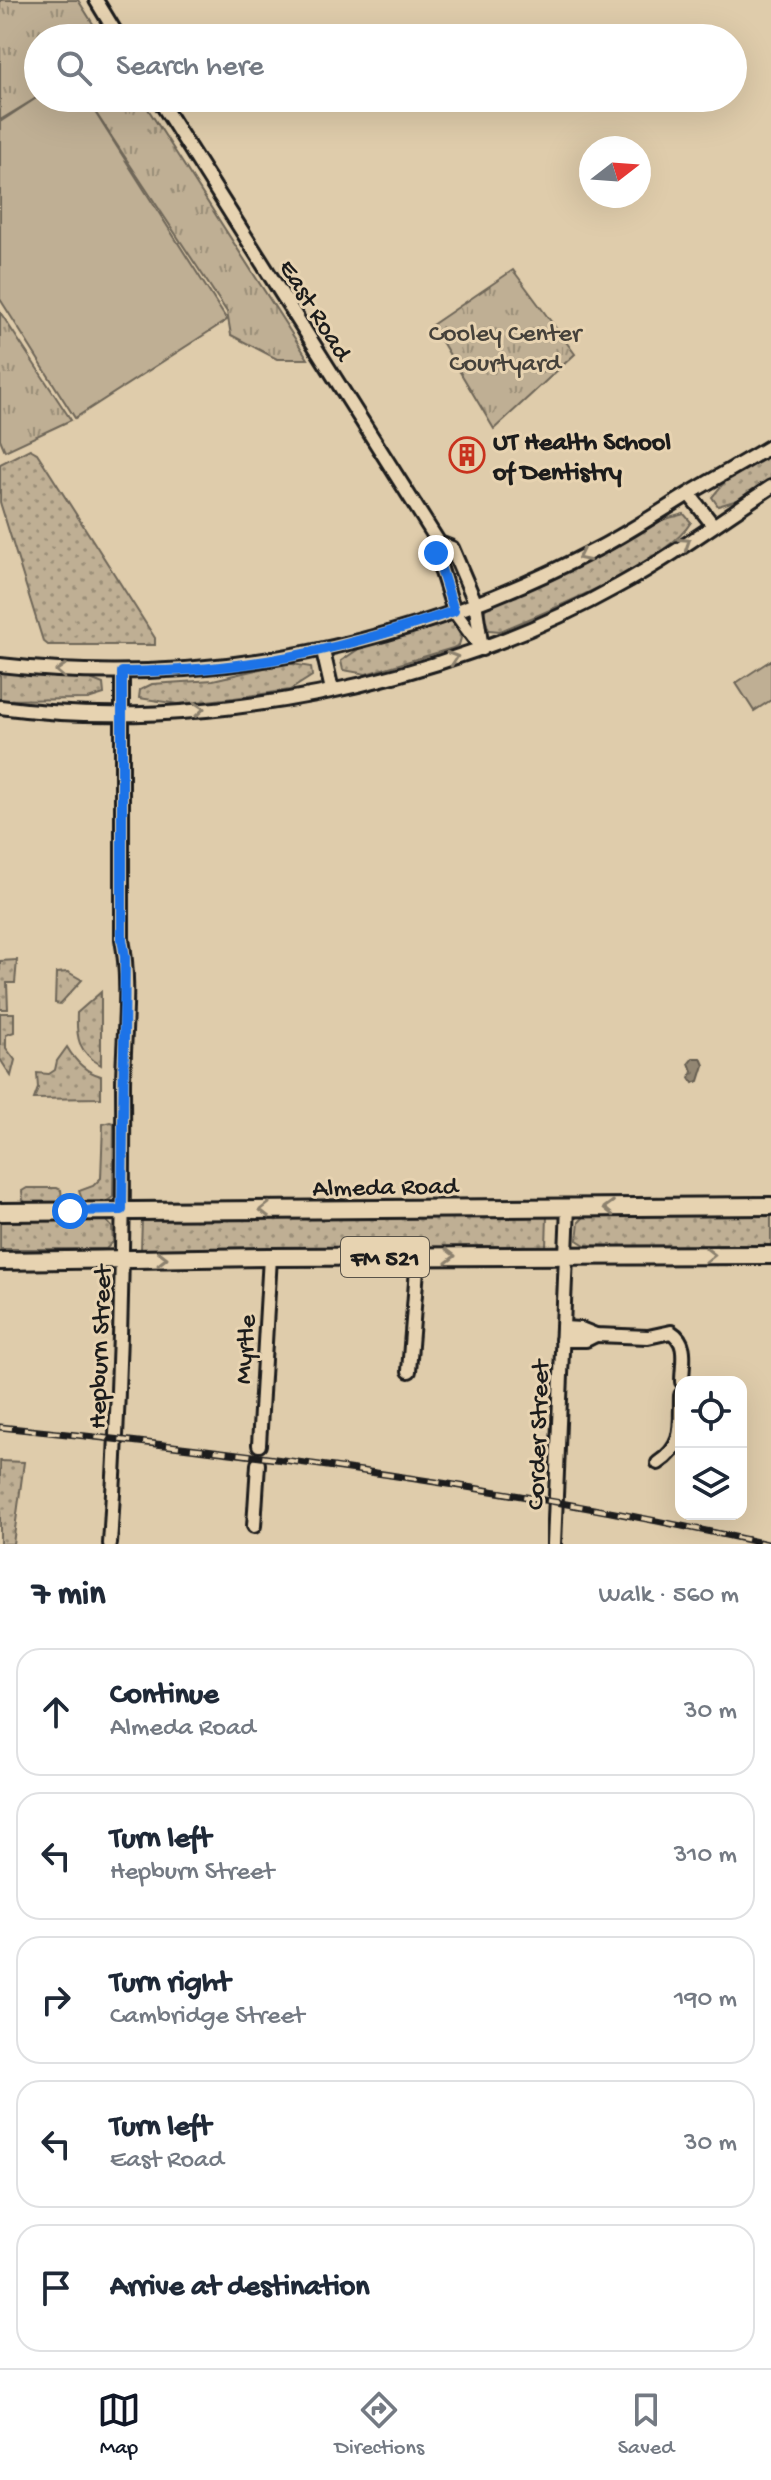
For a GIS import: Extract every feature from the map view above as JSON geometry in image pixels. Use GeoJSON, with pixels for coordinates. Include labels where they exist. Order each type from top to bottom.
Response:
{"type":"FeatureCollection","features":[{"type":"Feature","properties":{"kind":"main road","name":"Almeda Road"},"geometry":{"type":"LineString","coordinates":[[0,1212],[771,1206]]}},
{"type":"Feature","properties":{"kind":"main road","name":"FM 521"},"geometry":{"type":"LineString","coordinates":[[0,1261],[771,1255]]}},
{"type":"Feature","properties":{"kind":"street"},"geometry":{"type":"LineString","coordinates":[[96,0],[111,24]]}},
{"type":"Feature","properties":{"kind":"street","name":"East Road"},"geometry":{"type":"LineString","coordinates":[[167,112],[439,543],[452,548],[475,602],[482,649]]}},
{"type":"Feature","properties":{"kind":"street"},"geometry":{"type":"LineString","coordinates":[[0,665],[122,672],[218,668],[323,651],[395,631],[539,577],[598,549],[771,446]]}},
{"type":"Feature","properties":{"kind":"street"},"geometry":{"type":"LineString","coordinates":[[0,707],[121,716],[247,705],[332,690],[482,649],[619,586],[771,487]]}},
{"type":"Feature","properties":{"kind":"street"},"geometry":{"type":"LineString","coordinates":[[689,494],[713,525]]}},
{"type":"Feature","properties":{"kind":"street","name":"East Road"},"geometry":{"type":"LineString","coordinates":[[439,543],[436,553],[454,611],[482,649]]}},
{"type":"Feature","properties":{"kind":"street"},"geometry":{"type":"LineString","coordinates":[[323,651],[332,690]]}},
{"type":"Feature","properties":{"kind":"street","name":"Hepburn Street"},"geometry":{"type":"LineString","coordinates":[[110,1544],[124,1259],[122,672]]}},
{"type":"Feature","properties":{"kind":"street","name":"Corder Street"},"geometry":{"type":"LineString","coordinates":[[554,1544],[568,1206]]}},
{"type":"Feature","properties":{"kind":"street"},"geometry":{"type":"LineString","coordinates":[[409,1371],[418,1256]]}},
{"type":"Feature","properties":{"kind":"street","name":"Myrtle"},"geometry":{"type":"LineString","coordinates":[[259,1445],[270,1257]]}},
{"type":"Feature","properties":{"kind":"street","name":"Corder Street"},"geometry":{"type":"LineString","coordinates":[[563,1334],[581,1329],[596,1335]]}},
{"type":"Feature","properties":{"kind":"street"},"geometry":{"type":"LineString","coordinates":[[563,1334],[586,1340],[596,1335],[648,1337],[664,1332],[675,1334],[683,1344],[682,1376]]}},
{"type":"Feature","properties":{"kind":"street"},"geometry":{"type":"LineString","coordinates":[[658,1463],[676,1448]]}},
{"type":"Feature","properties":{"kind":"street"},"geometry":{"type":"LineString","coordinates":[[254,1526],[258,1464]]}},
{"type":"Feature","properties":{"kind":"green space"},"geometry":{"type":"Polygon","coordinates":[[[0,0],[78,0],[93,24],[24,24],[24,105],[0,120],[0,0]]]}},
{"type":"Feature","properties":{"kind":"green space"},"geometry":{"type":"Polygon","coordinates":[[[24,106],[24,112],[95,112],[227,320],[75,418],[0,299],[0,122],[24,106]]]}},
{"type":"Feature","properties":{"kind":"green space"},"geometry":{"type":"Polygon","coordinates":[[[95,112],[150,112],[308,359],[277,359],[231,335],[227,312],[95,112]]]}},
{"type":"Feature","properties":{"kind":"green space","name":"Cooley Center Courtyard"},"geometry":{"type":"Polygon","coordinates":[[[513,270],[575,354],[494,429],[432,325],[513,270]]]}},
{"type":"Feature","properties":{"kind":"green space"},"geometry":{"type":"Polygon","coordinates":[[[0,312],[71,420],[5,451],[0,439],[0,312]]]}},
{"type":"Feature","properties":{"kind":"green space"},"geometry":{"type":"Polygon","coordinates":[[[30,449],[37,453],[155,638],[155,645],[48,645],[43,641],[0,502],[0,464],[30,449]]]}},
{"type":"Feature","properties":{"kind":"green space"},"geometry":{"type":"Polygon","coordinates":[[[771,450],[771,480],[741,499],[718,506],[712,497],[727,479],[771,450]]]}},
{"type":"Feature","properties":{"kind":"green space"},"geometry":{"type":"Polygon","coordinates":[[[684,514],[691,522],[678,538],[658,554],[574,599],[500,631],[489,630],[483,614],[487,606],[562,574],[654,522],[684,514]]]}},
{"type":"Feature","properties":{"kind":"green space"},"geometry":{"type":"Polygon","coordinates":[[[450,620],[456,623],[461,638],[459,645],[453,648],[366,674],[343,670],[341,661],[360,648],[450,620]]]}},
{"type":"Feature","properties":{"kind":"green space"},"geometry":{"type":"Polygon","coordinates":[[[771,660],[771,700],[754,711],[736,683],[771,660]]]}},
{"type":"Feature","properties":{"kind":"green space"},"geometry":{"type":"Polygon","coordinates":[[[286,663],[311,667],[312,676],[290,690],[234,698],[178,704],[139,698],[140,690],[152,684],[213,680],[286,663]]]}},
{"type":"Feature","properties":{"kind":"green space"},"geometry":{"type":"Polygon","coordinates":[[[0,672],[88,678],[103,684],[104,694],[88,699],[0,700],[0,672]]]}},
{"type":"Feature","properties":{"kind":"green space"},"geometry":{"type":"Polygon","coordinates":[[[17,960],[15,983],[7,983],[8,1009],[0,1009],[0,961],[17,960]]]}},
{"type":"Feature","properties":{"kind":"green space"},"geometry":{"type":"Polygon","coordinates":[[[68,972],[82,980],[60,1004],[55,1003],[56,973],[68,972]]]}},
{"type":"Feature","properties":{"kind":"green space"},"geometry":{"type":"Polygon","coordinates":[[[101,992],[101,1065],[87,1055],[80,1044],[77,1013],[101,992]]]}},
{"type":"Feature","properties":{"kind":"green space"},"geometry":{"type":"Polygon","coordinates":[[[0,1013],[14,1013],[14,1032],[6,1035],[6,1048],[15,1060],[11,1076],[0,1059],[0,1013]]]}},
{"type":"Feature","properties":{"kind":"green space"},"geometry":{"type":"Polygon","coordinates":[[[67,1047],[81,1065],[101,1076],[101,1098],[34,1099],[38,1088],[37,1073],[49,1074],[55,1070],[67,1047]]]}},
{"type":"Feature","properties":{"kind":"green space"},"geometry":{"type":"Polygon","coordinates":[[[114,1123],[113,1197],[104,1203],[83,1202],[79,1191],[93,1186],[101,1178],[103,1124],[114,1123]]]}},
{"type":"Feature","properties":{"kind":"green space"},"geometry":{"type":"Polygon","coordinates":[[[27,1188],[57,1188],[61,1190],[62,1199],[57,1204],[26,1203],[22,1191],[27,1188]]]}},
{"type":"Feature","properties":{"kind":"green space"},"geometry":{"type":"Polygon","coordinates":[[[771,1214],[771,1245],[619,1246],[585,1245],[577,1240],[579,1222],[591,1215],[771,1214]]]}},
{"type":"Feature","properties":{"kind":"green space"},"geometry":{"type":"Polygon","coordinates":[[[547,1216],[546,1247],[141,1249],[142,1220],[146,1218],[547,1216]]]}},
{"type":"Feature","properties":{"kind":"green space"},"geometry":{"type":"Polygon","coordinates":[[[0,1218],[105,1219],[112,1227],[113,1242],[106,1249],[0,1249],[0,1218]]]}},
{"type":"Feature","properties":{"kind":"green space"},"geometry":{"type":"Polygon","coordinates":[[[0,1461],[24,1462],[13,1544],[0,1544],[0,1461]]]}},
{"type":"Feature","properties":{"kind":"water"},"geometry":{"type":"Polygon","coordinates":[[[693,1058],[701,1058],[704,1065],[699,1081],[693,1083],[689,1063],[693,1058]]]}},
{"type":"Feature","properties":{"kind":"railway"},"geometry":{"type":"LineString","coordinates":[[0,1427],[193,1448],[385,1474],[577,1506],[767,1544]]}},
{"type":"Feature","properties":{"kind":"place","name":"UT Health School of Dentistry"},"geometry":{"type":"Point","coordinates":[467,455]}},
{"type":"Feature","properties":{"kind":"route"},"geometry":{"type":"LineString","coordinates":[[70,1211],[122,1210],[125,957],[122,939],[122,672],[218,668],[323,651],[454,611],[436,553]]}}]}
